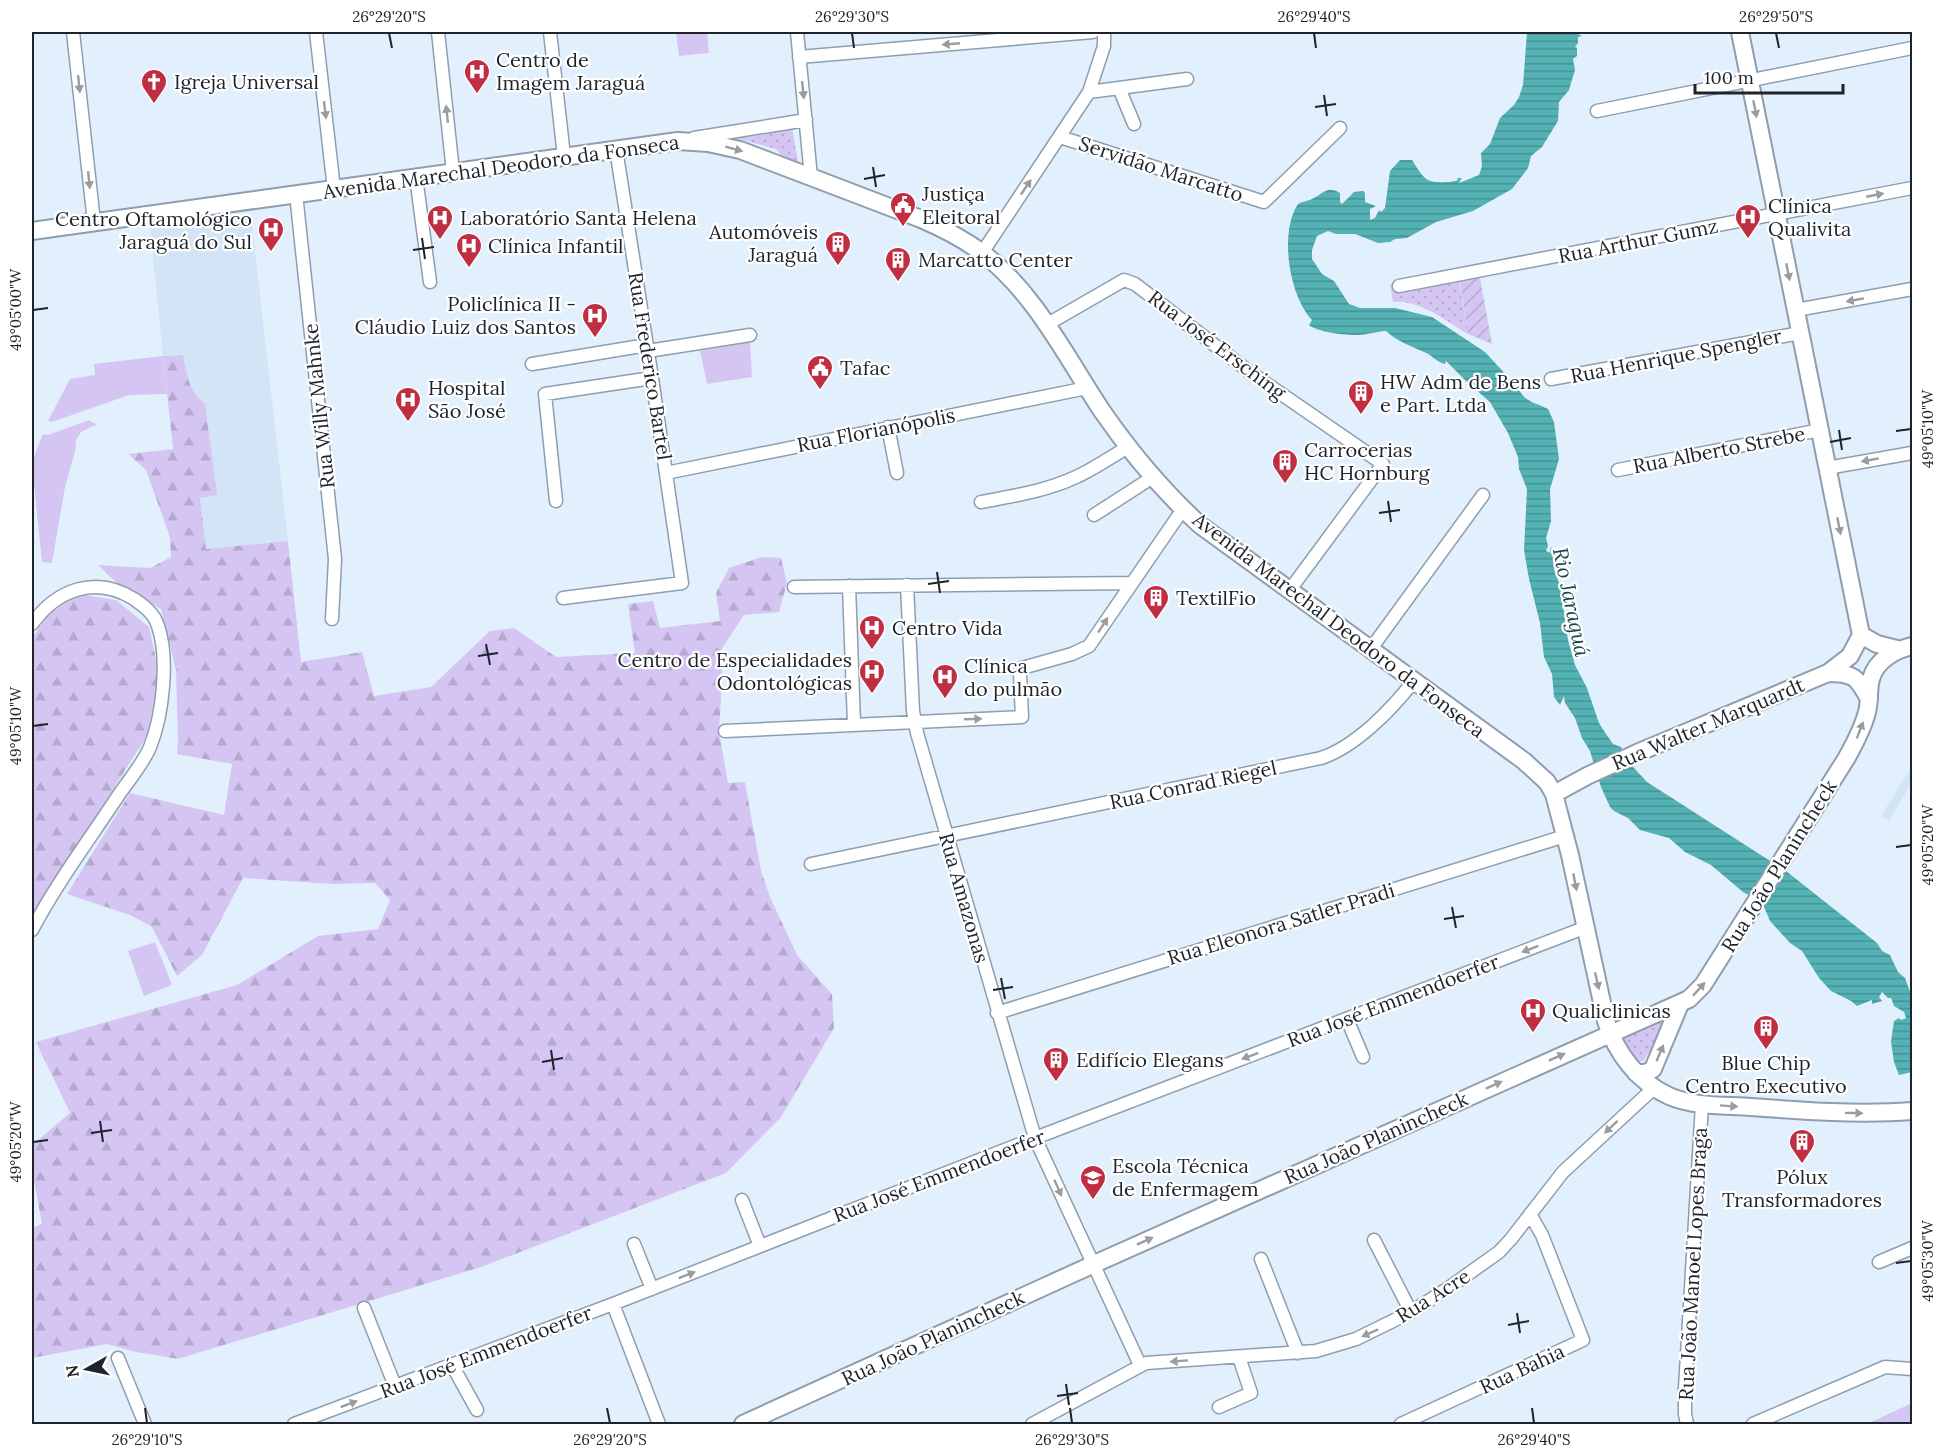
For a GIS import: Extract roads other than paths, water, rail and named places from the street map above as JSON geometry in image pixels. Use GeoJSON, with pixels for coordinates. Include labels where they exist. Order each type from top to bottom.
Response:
{"type":"FeatureCollection","features":[{"type":"Feature","properties":{"kind":"main road"},"geometry":{"type":"LineString","coordinates":[[1740,32],[1861,635],[1876,644],[1905,648]]}},
{"type":"Feature","properties":{"kind":"main road","name":"Avenida Marechal Deodoro da Fonseca"},"geometry":{"type":"LineString","coordinates":[[32,231],[678,141],[708,143],[740,150],[921,219],[943,229],[982,253],[1018,288],[1046,325],[1128,447],[1183,509],[1217,539],[1524,761],[1547,782],[1554,794]]}},
{"type":"Feature","properties":{"kind":"main road","name":"Rua Walter Marquardt"},"geometry":{"type":"LineString","coordinates":[[1554,794],[1637,753],[1828,673],[1850,656],[1861,635]]}},
{"type":"Feature","properties":{"kind":"main road"},"geometry":{"type":"LineString","coordinates":[[1870,699],[1871,680],[1877,666],[1905,648]]}},
{"type":"Feature","properties":{"kind":"main road","name":"Rua Walter Marquardt"},"geometry":{"type":"LineString","coordinates":[[1828,673],[1850,674],[1857,678],[1870,699]]}},
{"type":"Feature","properties":{"kind":"main road","name":"Rua João Planincheck"},"geometry":{"type":"LineString","coordinates":[[743,1425],[1092,1265],[1680,1004],[1698,992],[1703,985],[1818,805],[1857,740],[1870,699]]}},
{"type":"Feature","properties":{"kind":"main road"},"geometry":{"type":"LineString","coordinates":[[1554,794],[1610,1034],[1623,1058],[1636,1073],[1654,1088],[1670,1096],[1702,1104],[1816,1112],[1912,1111]]}},
{"type":"Feature","properties":{"kind":"main road"},"geometry":{"type":"LineString","coordinates":[[1636,1073],[1646,1073],[1653,1069],[1680,1004]]}},
{"type":"Feature","properties":{"kind":"street"},"geometry":{"type":"LineString","coordinates":[[73,32],[94,222]]}},
{"type":"Feature","properties":{"kind":"street"},"geometry":{"type":"LineString","coordinates":[[316,32],[334,189]]}},
{"type":"Feature","properties":{"kind":"street"},"geometry":{"type":"LineString","coordinates":[[438,32],[453,172]]}},
{"type":"Feature","properties":{"kind":"street"},"geometry":{"type":"LineString","coordinates":[[550,32],[564,156]]}},
{"type":"Feature","properties":{"kind":"street"},"geometry":{"type":"LineString","coordinates":[[797,32],[812,177]]}},
{"type":"Feature","properties":{"kind":"street"},"geometry":{"type":"LineString","coordinates":[[799,57],[1093,32]]}},
{"type":"Feature","properties":{"kind":"street"},"geometry":{"type":"LineString","coordinates":[[982,253],[1089,92],[1104,46],[1104,32]]}},
{"type":"Feature","properties":{"kind":"street"},"geometry":{"type":"LineString","coordinates":[[1597,111],[1912,48]]}},
{"type":"Feature","properties":{"kind":"street"},"geometry":{"type":"LineString","coordinates":[[1089,92],[1187,80]]}},
{"type":"Feature","properties":{"kind":"street"},"geometry":{"type":"LineString","coordinates":[[1119,88],[1134,124]]}},
{"type":"Feature","properties":{"kind":"street"},"geometry":{"type":"LineString","coordinates":[[678,141],[806,120]]}},
{"type":"Feature","properties":{"kind":"street","name":"Servidão Marcatto"},"geometry":{"type":"LineString","coordinates":[[1060,137],[1264,202],[1340,128]]}},
{"type":"Feature","properties":{"kind":"street","name":"Rua Frederico Bartel"},"geometry":{"type":"LineString","coordinates":[[563,598],[682,583],[616,149]]}},
{"type":"Feature","properties":{"kind":"street"},"geometry":{"type":"LineString","coordinates":[[416,177],[430,282]]}},
{"type":"Feature","properties":{"kind":"street","name":"Rua Arthur Gumz"},"geometry":{"type":"LineString","coordinates":[[1399,286],[1912,188]]}},
{"type":"Feature","properties":{"kind":"street","name":"Rua Willy Mahnke"},"geometry":{"type":"LineString","coordinates":[[296,194],[335,559],[332,619]]}},
{"type":"Feature","properties":{"kind":"street","name":"Rua José Ersching"},"geometry":{"type":"LineString","coordinates":[[1046,325],[1124,280],[1135,284],[1251,373],[1383,464],[1289,591]]}},
{"type":"Feature","properties":{"kind":"street"},"geometry":{"type":"LineString","coordinates":[[1796,310],[1912,289]]}},
{"type":"Feature","properties":{"kind":"street","name":"Rua Henrique Spengler"},"geometry":{"type":"LineString","coordinates":[[1551,379],[1800,333]]}},
{"type":"Feature","properties":{"kind":"street"},"geometry":{"type":"LineString","coordinates":[[532,364],[750,335]]}},
{"type":"Feature","properties":{"kind":"street"},"geometry":{"type":"LineString","coordinates":[[556,501],[545,394],[652,378]]}},
{"type":"Feature","properties":{"kind":"street","name":"Rua Florianópolis"},"geometry":{"type":"LineString","coordinates":[[666,473],[1087,388]]}},
{"type":"Feature","properties":{"kind":"street"},"geometry":{"type":"LineString","coordinates":[[888,428],[897,473]]}},
{"type":"Feature","properties":{"kind":"street","name":"Rua Alberto Strebe"},"geometry":{"type":"LineString","coordinates":[[1618,470],[1820,430]]}},
{"type":"Feature","properties":{"kind":"street"},"geometry":{"type":"LineString","coordinates":[[981,502],[1031,493],[1059,484],[1077,477],[1128,447]]}},
{"type":"Feature","properties":{"kind":"street"},"geometry":{"type":"LineString","coordinates":[[1827,468],[1912,453]]}},
{"type":"Feature","properties":{"kind":"street"},"geometry":{"type":"LineString","coordinates":[[1094,515],[1153,477]]}},
{"type":"Feature","properties":{"kind":"street"},"geometry":{"type":"LineString","coordinates":[[1370,650],[1482,495]]}},
{"type":"Feature","properties":{"kind":"street"},"geometry":{"type":"LineString","coordinates":[[725,731],[1022,717],[1020,674],[1022,668],[1072,654],[1089,646],[1183,509]]}},
{"type":"Feature","properties":{"kind":"street"},"geometry":{"type":"LineString","coordinates":[[794,587],[1131,583]]}},
{"type":"Feature","properties":{"kind":"street","name":"Rua Amazonas"},"geometry":{"type":"LineString","coordinates":[[908,585],[915,721],[1035,1138],[1140,1365]]}},
{"type":"Feature","properties":{"kind":"street"},"geometry":{"type":"LineString","coordinates":[[849,586],[854,724]]}},
{"type":"Feature","properties":{"kind":"street"},"geometry":{"type":"LineString","coordinates":[[32,624],[49,605],[72,591],[88,587],[116,590],[145,607],[153,615],[161,637],[163,667],[162,696],[150,748],[32,930]]}},
{"type":"Feature","properties":{"kind":"street","name":"Rua Conrad Riegel"},"geometry":{"type":"LineString","coordinates":[[812,864],[1321,758],[1344,748],[1390,708],[1413,682]]}},
{"type":"Feature","properties":{"kind":"street","name":"Rua Eleonora Satler Pradi"},"geometry":{"type":"LineString","coordinates":[[998,1013],[1565,836]]}},
{"type":"Feature","properties":{"kind":"street","name":"Rua José Emmendoerfer"},"geometry":{"type":"LineString","coordinates":[[294,1425],[1584,928]]}},
{"type":"Feature","properties":{"kind":"street"},"geometry":{"type":"LineString","coordinates":[[1347,1019],[1363,1057]]}},
{"type":"Feature","properties":{"kind":"street","name":"Rua Acre"},"geometry":{"type":"LineString","coordinates":[[1140,1365],[1151,1362],[1316,1351],[1356,1339],[1411,1312],[1499,1252],[1563,1172],[1654,1088]]}},
{"type":"Feature","properties":{"kind":"street","name":"Rua João Manoel Lopes Braga"},"geometry":{"type":"LineString","coordinates":[[1688,1425],[1685,1414],[1685,1388],[1702,1104]]}},
{"type":"Feature","properties":{"kind":"street"},"geometry":{"type":"LineString","coordinates":[[742,1200],[760,1246]]}},
{"type":"Feature","properties":{"kind":"street","name":"Rua Bahia"},"geometry":{"type":"LineString","coordinates":[[1401,1425],[1418,1421],[1583,1340],[1542,1235],[1530,1214]]}},
{"type":"Feature","properties":{"kind":"street"},"geometry":{"type":"LineString","coordinates":[[1374,1240],[1411,1312]]}},
{"type":"Feature","properties":{"kind":"street"},"geometry":{"type":"LineString","coordinates":[[634,1244],[652,1289]]}},
{"type":"Feature","properties":{"kind":"street"},"geometry":{"type":"LineString","coordinates":[[1879,1262],[1912,1248]]}},
{"type":"Feature","properties":{"kind":"street"},"geometry":{"type":"LineString","coordinates":[[1261,1259],[1298,1353]]}},
{"type":"Feature","properties":{"kind":"street"},"geometry":{"type":"LineString","coordinates":[[613,1304],[659,1425]]}},
{"type":"Feature","properties":{"kind":"street"},"geometry":{"type":"LineString","coordinates":[[364,1308],[395,1386]]}},
{"type":"Feature","properties":{"kind":"street"},"geometry":{"type":"LineString","coordinates":[[1219,1407],[1251,1393],[1239,1357]]}},
{"type":"Feature","properties":{"kind":"street"},"geometry":{"type":"LineString","coordinates":[[118,1358],[145,1425]]}},
{"type":"Feature","properties":{"kind":"street"},"geometry":{"type":"LineString","coordinates":[[452,1365],[477,1410]]}},
{"type":"Feature","properties":{"kind":"street"},"geometry":{"type":"LineString","coordinates":[[1032,1425],[1140,1365]]}},
{"type":"Feature","properties":{"kind":"street"},"geometry":{"type":"LineString","coordinates":[[1753,1425],[1885,1367],[1912,1369]]}},
{"type":"Feature","properties":{"kind":"place","name":"Centro de Imagem Jaraguá"},"geometry":{"type":"Point","coordinates":[477,95]}},
{"type":"Feature","properties":{"kind":"place","name":"Igreja Universal"},"geometry":{"type":"Point","coordinates":[154,105]}},
{"type":"Feature","properties":{"kind":"place","name":"Justiça Eleitoral"},"geometry":{"type":"Point","coordinates":[903,228]}},
{"type":"Feature","properties":{"kind":"place","name":"Clínica Qualivita"},"geometry":{"type":"Point","coordinates":[1748,240]}},
{"type":"Feature","properties":{"kind":"place","name":"Laboratório Santa Helena"},"geometry":{"type":"Point","coordinates":[440,241]}},
{"type":"Feature","properties":{"kind":"place","name":"Centro Oftamológico Jaraguá do Sul"},"geometry":{"type":"Point","coordinates":[271,253]}},
{"type":"Feature","properties":{"kind":"place","name":"Automóveis Jaraguá"},"geometry":{"type":"Point","coordinates":[838,267]}},
{"type":"Feature","properties":{"kind":"place","name":"Clínica Infantil"},"geometry":{"type":"Point","coordinates":[469,269]}},
{"type":"Feature","properties":{"kind":"place","name":"Marcatto Center"},"geometry":{"type":"Point","coordinates":[898,283]}},
{"type":"Feature","properties":{"kind":"place","name":"Policlínica II - Cláudio Luiz dos Santos"},"geometry":{"type":"Point","coordinates":[595,339]}},
{"type":"Feature","properties":{"kind":"place","name":"Tafac"},"geometry":{"type":"Point","coordinates":[820,391]}},
{"type":"Feature","properties":{"kind":"place","name":"HW Adm de Bens e Part. Ltda"},"geometry":{"type":"Point","coordinates":[1361,416]}},
{"type":"Feature","properties":{"kind":"place","name":"Hospital São José"},"geometry":{"type":"Point","coordinates":[408,423]}},
{"type":"Feature","properties":{"kind":"place","name":"Carrocerias HC Hornburg"},"geometry":{"type":"Point","coordinates":[1285,485]}},
{"type":"Feature","properties":{"kind":"place","name":"TextilFio"},"geometry":{"type":"Point","coordinates":[1156,621]}},
{"type":"Feature","properties":{"kind":"place","name":"Centro Vida"},"geometry":{"type":"Point","coordinates":[872,651]}},
{"type":"Feature","properties":{"kind":"place","name":"Centro de Especialidades Odontológicas"},"geometry":{"type":"Point","coordinates":[872,695]}},
{"type":"Feature","properties":{"kind":"place","name":"Clínica do pulmão"},"geometry":{"type":"Point","coordinates":[945,700]}},
{"type":"Feature","properties":{"kind":"place","name":"Qualiclinicas"},"geometry":{"type":"Point","coordinates":[1533,1034]}},
{"type":"Feature","properties":{"kind":"place","name":"Blue Chip Centro Executivo"},"geometry":{"type":"Point","coordinates":[1766,1051]}},
{"type":"Feature","properties":{"kind":"place","name":"Edifício Elegans"},"geometry":{"type":"Point","coordinates":[1056,1083]}},
{"type":"Feature","properties":{"kind":"place","name":"Pólux Transformadores"},"geometry":{"type":"Point","coordinates":[1802,1165]}},
{"type":"Feature","properties":{"kind":"place","name":"Escola Técnica de Enfermagem"},"geometry":{"type":"Point","coordinates":[1093,1201]}},
{"type":"Feature","properties":{"kind":"water label","name":"Rio Jaraguá"},"geometry":{"type":"Point","coordinates":[1571,602]}}]}
